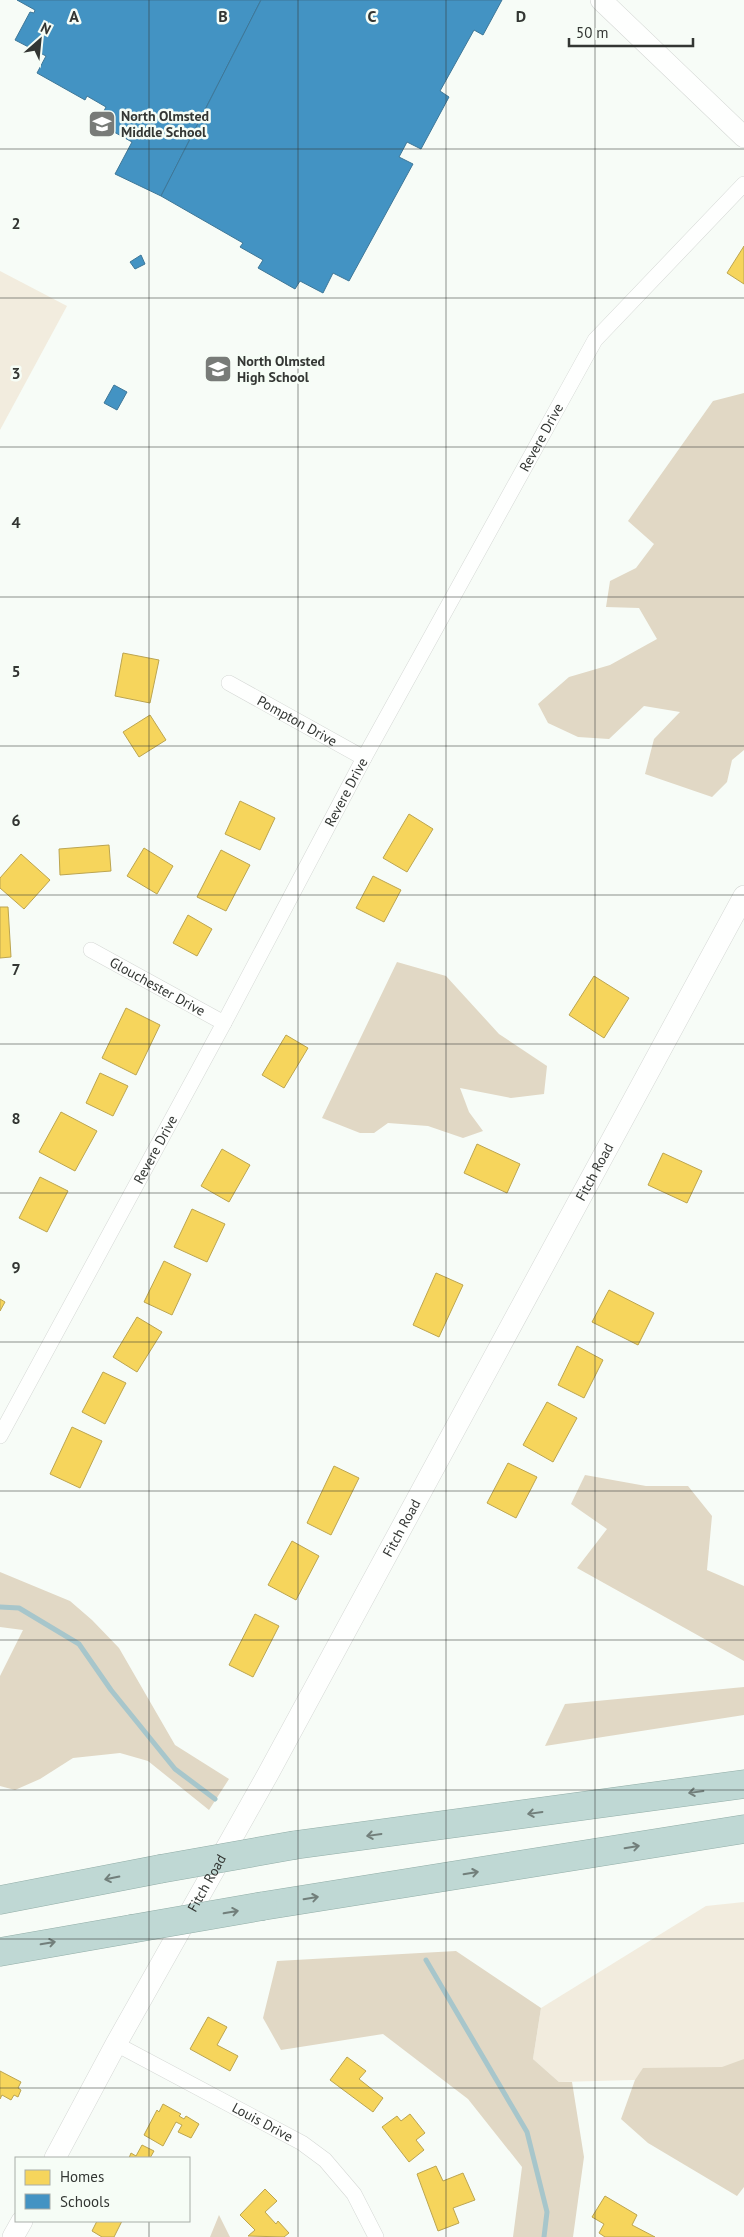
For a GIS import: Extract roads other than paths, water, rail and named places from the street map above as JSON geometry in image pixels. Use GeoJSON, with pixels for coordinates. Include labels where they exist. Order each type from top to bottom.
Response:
{"type":"FeatureCollection","features":[{"type":"Feature","properties":{"kind":"highway"},"geometry":{"type":"LineString","coordinates":[[0,1900],[295,1845],[744,1784]]}},
{"type":"Feature","properties":{"kind":"highway"},"geometry":{"type":"LineString","coordinates":[[0,1952],[262,1906],[744,1829]]}},
{"type":"Feature","properties":{"kind":"street"},"geometry":{"type":"LineString","coordinates":[[601,0],[744,137]]}},
{"type":"Feature","properties":{"kind":"street","name":"Revere Drive"},"geometry":{"type":"LineString","coordinates":[[0,1436],[224,1023],[364,758],[595,340],[744,184]]}},
{"type":"Feature","properties":{"kind":"street","name":"Pompton Drive"},"geometry":{"type":"LineString","coordinates":[[229,683],[364,758]]}},
{"type":"Feature","properties":{"kind":"street","name":"Fitch Road"},"geometry":{"type":"LineString","coordinates":[[56,2157],[116,2044],[268,1774],[744,896]]}},
{"type":"Feature","properties":{"kind":"street","name":"Glouchester Drive"},"geometry":{"type":"LineString","coordinates":[[91,950],[224,1023]]}},
{"type":"Feature","properties":{"kind":"street","name":"Louis Drive"},"geometry":{"type":"LineString","coordinates":[[116,2044],[302,2143],[324,2160],[354,2194],[376,2237]]}},
{"type":"Feature","properties":{"kind":"street"},"geometry":{"type":"LineString","coordinates":[[13,2237],[21,2222]]}},
{"type":"Feature","properties":{"kind":"waterway"},"geometry":{"type":"LineString","coordinates":[[0,1607],[19,1608],[79,1644],[111,1690],[175,1769],[215,1799]]}},
{"type":"Feature","properties":{"kind":"waterway"},"geometry":{"type":"LineString","coordinates":[[426,1960],[527,2132],[547,2212],[544,2237]]}},
{"type":"Feature","properties":{"kind":"place","name":"North Olmsted Middle School"},"geometry":{"type":"Point","coordinates":[102,124]}},
{"type":"Feature","properties":{"kind":"place","name":"North Olmsted High School"},"geometry":{"type":"Point","coordinates":[218,369]}}]}
